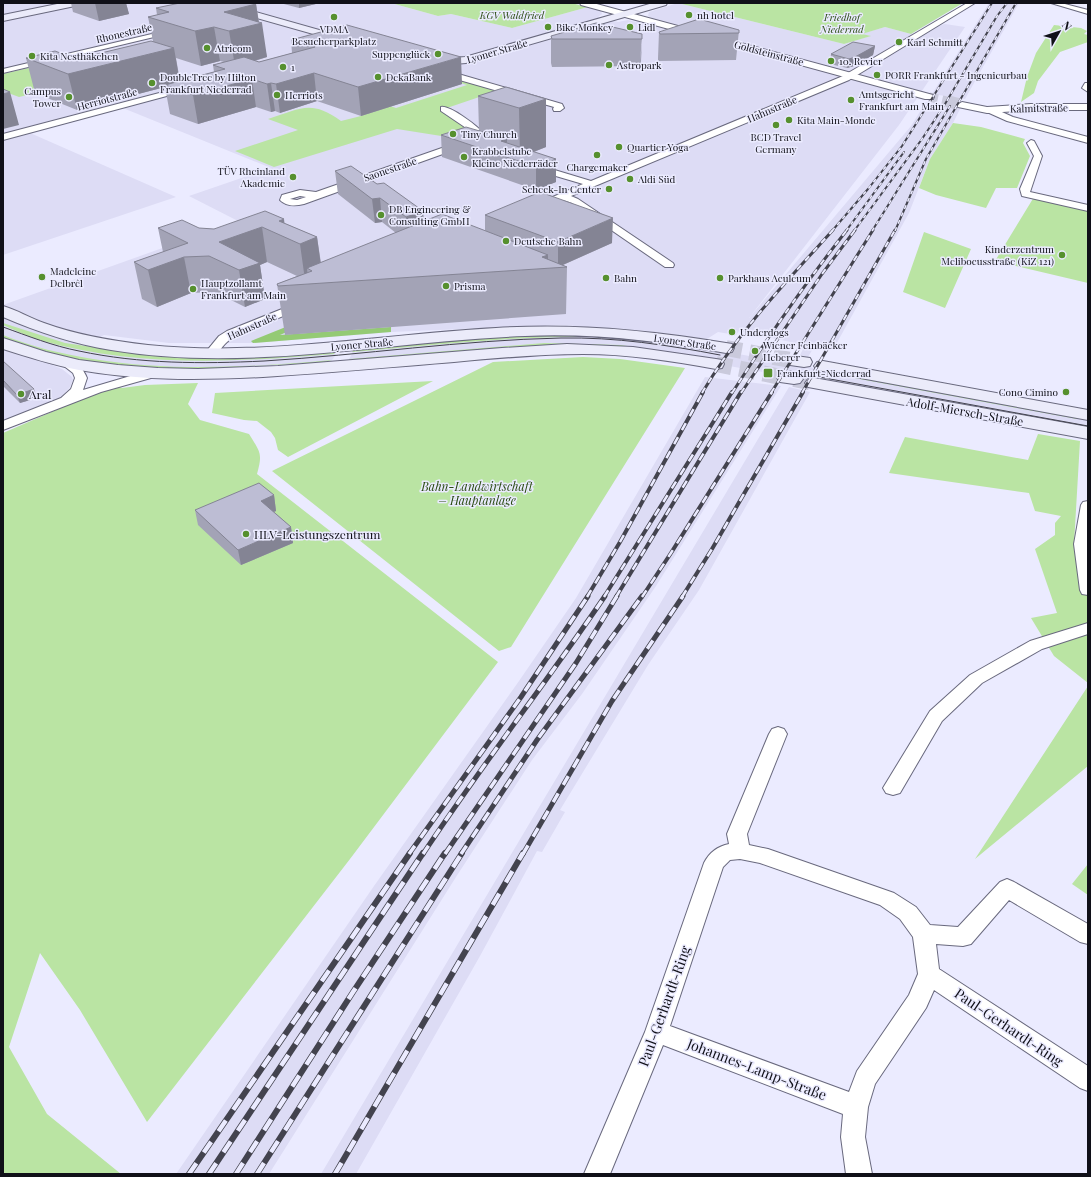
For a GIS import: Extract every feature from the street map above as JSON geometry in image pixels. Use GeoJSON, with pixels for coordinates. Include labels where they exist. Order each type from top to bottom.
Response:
{"type":"FeatureCollection","features":[{"type":"Feature","properties":{"kind":"main road"},"geometry":{"type":"LineString","coordinates":[[3,18],[75,3]]}},
{"type":"Feature","properties":{"kind":"main road"},"geometry":{"type":"LineString","coordinates":[[214,3],[357,44]]}},
{"type":"Feature","properties":{"kind":"main road","name":"Lyoner Straße"},"geometry":{"type":"LineString","coordinates":[[422,61],[444,63],[473,58],[663,3]]}},
{"type":"Feature","properties":{"kind":"main road","name":"Lyoner Straße"},"geometry":{"type":"LineString","coordinates":[[3,311],[27,322],[70,337],[120,347],[166,352],[248,352],[505,332],[556,330],[643,336],[726,348]]}},
{"type":"Feature","properties":{"kind":"main road"},"geometry":{"type":"LineString","coordinates":[[3,320],[27,322]]}},
{"type":"Feature","properties":{"kind":"main road","name":"Lyoner Straße"},"geometry":{"type":"LineString","coordinates":[[3,343],[65,362],[99,368],[154,373],[227,374],[509,352],[583,349],[634,352],[716,364]]}},
{"type":"Feature","properties":{"kind":"main road"},"geometry":{"type":"LineString","coordinates":[[318,368],[342,359],[344,355],[343,351],[333,346]]}},
{"type":"Feature","properties":{"kind":"main road","name":"Adolf-Miersch-Straße"},"geometry":{"type":"LineString","coordinates":[[824,366],[1088,415]]}},
{"type":"Feature","properties":{"kind":"main road","name":"Adolf-Miersch-Straße"},"geometry":{"type":"LineString","coordinates":[[814,383],[1088,433]]}},
{"type":"Feature","properties":{"kind":"street","name":"Goldsteinstraße"},"geometry":{"type":"LineString","coordinates":[[584,3],[929,97]]}},
{"type":"Feature","properties":{"kind":"street","name":"Hahnstraße"},"geometry":{"type":"LineString","coordinates":[[524,212],[850,75],[972,3]]}},
{"type":"Feature","properties":{"kind":"street"},"geometry":{"type":"LineString","coordinates":[[1054,3],[1074,6],[1088,12]]}},
{"type":"Feature","properties":{"kind":"street"},"geometry":{"type":"LineString","coordinates":[[604,8],[645,8]]}},
{"type":"Feature","properties":{"kind":"street"},"geometry":{"type":"LineString","coordinates":[[604,8],[608,13],[604,20]]}},
{"type":"Feature","properties":{"kind":"street"},"geometry":{"type":"LineString","coordinates":[[645,8],[641,14],[645,19]]}},
{"type":"Feature","properties":{"kind":"street"},"geometry":{"type":"LineString","coordinates":[[232,17],[250,13]]}},
{"type":"Feature","properties":{"kind":"street"},"geometry":{"type":"LineString","coordinates":[[604,20],[645,19]]}},
{"type":"Feature","properties":{"kind":"street","name":"Rhonestraße"},"geometry":{"type":"LineString","coordinates":[[3,71],[184,29]]}},
{"type":"Feature","properties":{"kind":"street"},"geometry":{"type":"LineString","coordinates":[[338,48],[357,44]]}},
{"type":"Feature","properties":{"kind":"street"},"geometry":{"type":"LineString","coordinates":[[444,63],[442,67],[445,72],[559,106],[560,108],[557,109]]}},
{"type":"Feature","properties":{"kind":"street"},"geometry":{"type":"LineString","coordinates":[[1088,85],[1086,88],[1088,90]]}},
{"type":"Feature","properties":{"kind":"street","name":"Herriotstraße"},"geometry":{"type":"LineString","coordinates":[[3,137],[192,87]]}},
{"type":"Feature","properties":{"kind":"street"},"geometry":{"type":"LineString","coordinates":[[518,103],[532,98]]}},
{"type":"Feature","properties":{"kind":"street"},"geometry":{"type":"LineString","coordinates":[[962,105],[990,110],[1010,119],[1088,140]]}},
{"type":"Feature","properties":{"kind":"street","name":"Kalmitstraße"},"geometry":{"type":"LineString","coordinates":[[990,110],[1031,107],[1088,107]]}},
{"type":"Feature","properties":{"kind":"street","name":"Saonestraße"},"geometry":{"type":"LineString","coordinates":[[317,195],[463,144],[482,135],[444,109]]}},
{"type":"Feature","properties":{"kind":"street"},"geometry":{"type":"LineString","coordinates":[[460,120],[475,118]]}},
{"type":"Feature","properties":{"kind":"street"},"geometry":{"type":"LineString","coordinates":[[1031,143],[1038,156],[1025,189],[1025,194],[1088,208]]}},
{"type":"Feature","properties":{"kind":"street"},"geometry":{"type":"LineString","coordinates":[[463,144],[477,148]]}},
{"type":"Feature","properties":{"kind":"street"},"geometry":{"type":"LineString","coordinates":[[525,163],[591,184]]}},
{"type":"Feature","properties":{"kind":"street"},"geometry":{"type":"LineString","coordinates":[[563,196],[576,201],[669,266]]}},
{"type":"Feature","properties":{"kind":"street","name":"Hahnstraße"},"geometry":{"type":"LineString","coordinates":[[211,353],[223,339],[231,334],[310,301]]}},
{"type":"Feature","properties":{"kind":"street"},"geometry":{"type":"LineString","coordinates":[[60,403],[74,394],[81,382],[78,371],[65,362]]}},
{"type":"Feature","properties":{"kind":"street"},"geometry":{"type":"LineString","coordinates":[[3,426],[110,384],[154,373]]}},
{"type":"Feature","properties":{"kind":"street"},"geometry":{"type":"LineString","coordinates":[[1088,505],[1082,544],[1088,590]]}},
{"type":"Feature","properties":{"kind":"street"},"geometry":{"type":"LineString","coordinates":[[893,788],[936,716],[976,679],[1036,645],[1088,628]]}},
{"type":"Feature","properties":{"kind":"street"},"geometry":{"type":"LineString","coordinates":[[740,851],[737,834],[778,734]]}},
{"type":"Feature","properties":{"kind":"street","name":"Paul-Gerhardt-Ring"},"geometry":{"type":"LineString","coordinates":[[597,1174],[657,1032],[714,863],[726,853],[740,851],[762,855],[888,899],[908,914],[924,934]]}},
{"type":"Feature","properties":{"kind":"street"},"geometry":{"type":"LineString","coordinates":[[858,1174],[853,1137],[856,1107],[865,1079],[918,1001],[929,974],[924,934],[963,937],[1007,888],[1088,935]]}},
{"type":"Feature","properties":{"kind":"street","name":"Paul-Gerhardt-Ring"},"geometry":{"type":"LineString","coordinates":[[929,974],[1088,1080]]}},
{"type":"Feature","properties":{"kind":"street","name":"Johannes-Lamp-Straße"},"geometry":{"type":"LineString","coordinates":[[657,1032],[856,1107]]}},
{"type":"Feature","properties":{"kind":"shaded area"},"geometry":{"type":"Polygon","coordinates":[[[3,3],[391,3],[438,16],[451,14],[512,28],[588,7],[601,11],[602,14],[598,17],[618,22],[628,20],[636,22],[652,18],[648,16],[649,12],[678,3],[844,44],[870,36],[861,34],[885,27],[911,34],[945,24],[965,27],[899,125],[749,318],[911,126],[926,102],[961,107],[953,123],[930,159],[909,213],[834,348],[830,350],[814,347],[808,357],[800,355],[805,345],[739,331],[736,335],[718,332],[707,339],[646,331],[560,325],[391,332],[253,343],[169,343],[104,335],[85,346],[114,349],[334,352],[336,355],[332,360],[325,362],[185,371],[65,358],[52,365],[62,369],[72,377],[73,380],[70,387],[61,397],[3,421],[3,305],[238,221],[189,196],[271,168],[113,104],[21,129],[176,197],[3,255],[3,3]]]}},
{"type":"Feature","properties":{"kind":"shaded area"},"geometry":{"type":"Polygon","coordinates":[[[989,3],[1019,3],[965,99],[932,94],[989,3]]]}},
{"type":"Feature","properties":{"kind":"shaded area"},"geometry":{"type":"Polygon","coordinates":[[[313,316],[318,318],[280,335],[391,327],[391,332],[253,343],[251,341],[313,316]]]}},
{"type":"Feature","properties":{"kind":"shaded area"},"geometry":{"type":"Polygon","coordinates":[[[594,335],[701,347],[1088,419],[1088,430],[640,350],[348,361],[353,350],[462,338],[594,335]]]}},
{"type":"Feature","properties":{"kind":"shaded area"},"geometry":{"type":"Polygon","coordinates":[[[705,377],[781,386],[656,586],[582,694],[532,760],[456,877],[269,1174],[176,1174],[374,886],[576,598],[705,377]]]}},
{"type":"Feature","properties":{"kind":"shaded area"},"geometry":{"type":"Polygon","coordinates":[[[789,387],[810,392],[699,590],[648,665],[560,810],[565,812],[542,852],[537,851],[480,956],[356,1174],[321,1174],[789,387]]]}},
{"type":"Feature","properties":{"kind":"green space","name":"KGV Waldfried"},"geometry":{"type":"Polygon","coordinates":[[[391,3],[571,3],[588,7],[512,28],[451,14],[438,16],[391,3]]]}},
{"type":"Feature","properties":{"kind":"green space","name":"Friedhof Niederrad"},"geometry":{"type":"Polygon","coordinates":[[[678,3],[963,3],[911,34],[885,27],[862,34],[871,36],[844,44],[678,3]]]}},
{"type":"Feature","properties":{"kind":"green space"},"geometry":{"type":"Polygon","coordinates":[[[1054,25],[1081,28],[1087,31],[1084,34],[1088,35],[1088,42],[1060,52],[1038,81],[1034,93],[1021,102],[1027,77],[1036,53],[1054,25]]]}},
{"type":"Feature","properties":{"kind":"green space"},"geometry":{"type":"Polygon","coordinates":[[[401,65],[419,68],[497,91],[441,110],[474,129],[454,138],[397,129],[274,167],[235,151],[298,130],[268,119],[297,109],[313,108],[321,110],[341,121],[361,116],[373,110],[315,82],[396,108],[467,85],[401,65]]]}},
{"type":"Feature","properties":{"kind":"green space"},"geometry":{"type":"Polygon","coordinates":[[[37,66],[64,86],[19,97],[3,91],[3,74],[37,66]]]}},
{"type":"Feature","properties":{"kind":"green space"},"geometry":{"type":"Polygon","coordinates":[[[953,123],[981,127],[1025,139],[1023,143],[1030,156],[1017,188],[996,188],[986,208],[936,195],[919,188],[930,159],[953,123]]]}},
{"type":"Feature","properties":{"kind":"green space"},"geometry":{"type":"Polygon","coordinates":[[[1034,197],[1088,209],[1088,283],[995,261],[1034,197]]]}},
{"type":"Feature","properties":{"kind":"green space"},"geometry":{"type":"Polygon","coordinates":[[[924,232],[971,249],[945,308],[903,292],[924,232]]]}},
{"type":"Feature","properties":{"kind":"green space"},"geometry":{"type":"Polygon","coordinates":[[[3,323],[65,343],[100,348],[331,351],[335,354],[224,360],[150,359],[76,349],[40,340],[3,325],[3,323]]]}},
{"type":"Feature","properties":{"kind":"green space"},"geometry":{"type":"Polygon","coordinates":[[[552,334],[633,338],[701,347],[700,349],[603,337],[572,337],[478,341],[353,352],[349,348],[504,335],[552,334]]]}},
{"type":"Feature","properties":{"kind":"green space"},"geometry":{"type":"Polygon","coordinates":[[[3,335],[36,347],[70,355],[153,366],[212,367],[272,365],[332,360],[310,363],[176,371],[155,371],[130,369],[74,360],[20,344],[3,338],[3,335]]]}},
{"type":"Feature","properties":{"kind":"green space"},"geometry":{"type":"Polygon","coordinates":[[[544,343],[620,345],[696,356],[640,350],[348,361],[350,359],[544,343]]]}},
{"type":"Feature","properties":{"kind":"green space","name":"Bahn-Landwirtschaft – Hauptanlage"},"geometry":{"type":"Polygon","coordinates":[[[583,357],[620,359],[685,368],[511,647],[499,651],[272,471],[493,362],[583,357]]]}},
{"type":"Feature","properties":{"kind":"green space"},"geometry":{"type":"Polygon","coordinates":[[[850,374],[1077,417],[1077,419],[849,377],[850,374]]]}},
{"type":"Feature","properties":{"kind":"green space"},"geometry":{"type":"Polygon","coordinates":[[[433,381],[288,457],[278,450],[275,438],[271,432],[257,421],[244,420],[212,413],[215,393],[433,381]]]}},
{"type":"Feature","properties":{"kind":"green space"},"geometry":{"type":"Polygon","coordinates":[[[198,383],[188,404],[200,420],[249,434],[256,445],[260,457],[257,474],[498,662],[350,859],[147,1122],[80,1010],[40,953],[9,1047],[47,1114],[121,1174],[3,1174],[3,433],[91,395],[117,386],[122,388],[145,385],[198,383]]]}},
{"type":"Feature","properties":{"kind":"green space"},"geometry":{"type":"Polygon","coordinates":[[[1038,434],[1080,441],[1074,544],[1088,590],[1088,683],[1054,656],[1031,618],[1057,613],[1035,549],[1055,535],[1055,523],[1061,516],[1035,511],[1029,493],[889,473],[905,437],[1028,460],[1038,434]]]}},
{"type":"Feature","properties":{"kind":"green space"},"geometry":{"type":"Polygon","coordinates":[[[1088,686],[1088,766],[975,859],[1088,686]]]}},
{"type":"Feature","properties":{"kind":"green space"},"geometry":{"type":"Polygon","coordinates":[[[1088,864],[1088,895],[1072,884],[1088,864]]]}},
{"type":"Feature","properties":{"kind":"building"},"geometry":{"type":"Polygon","coordinates":[[[180,3],[256,4],[224,12],[262,23],[229,31],[214,27],[195,31],[148,17],[169,12],[156,8],[180,3]]]}},
{"type":"Feature","properties":{"kind":"building"},"geometry":{"type":"Polygon","coordinates":[[[699,19],[739,30],[739,33],[660,34],[659,32],[699,19]]]}},
{"type":"Feature","properties":{"kind":"building"},"geometry":{"type":"Polygon","coordinates":[[[596,23],[642,34],[642,39],[552,39],[551,36],[596,23]]]}},
{"type":"Feature","properties":{"kind":"building"},"geometry":{"type":"Polygon","coordinates":[[[347,25],[461,57],[358,87],[314,73],[276,84],[267,84],[252,79],[193,95],[165,85],[225,69],[213,65],[244,57],[259,62],[315,47],[291,40],[347,25]]]}},
{"type":"Feature","properties":{"kind":"building"},"geometry":{"type":"Polygon","coordinates":[[[151,41],[174,48],[68,74],[26,58],[55,51],[76,59],[151,41]]]}},
{"type":"Feature","properties":{"kind":"building"},"geometry":{"type":"Polygon","coordinates":[[[853,42],[875,46],[849,59],[831,54],[853,42]]]}},
{"type":"Feature","properties":{"kind":"building"},"geometry":{"type":"Polygon","coordinates":[[[506,87],[546,99],[519,108],[478,96],[506,87]]]}},
{"type":"Feature","properties":{"kind":"building"},"geometry":{"type":"Polygon","coordinates":[[[3,89],[10,92],[3,94],[3,89]]]}},
{"type":"Feature","properties":{"kind":"building"},"geometry":{"type":"Polygon","coordinates":[[[466,127],[507,139],[501,141],[556,159],[536,167],[441,135],[466,127]]]}},
{"type":"Feature","properties":{"kind":"building"},"geometry":{"type":"Polygon","coordinates":[[[351,166],[377,184],[384,183],[423,211],[406,217],[380,198],[372,199],[335,171],[351,166]]]}},
{"type":"Feature","properties":{"kind":"building"},"geometry":{"type":"Polygon","coordinates":[[[540,192],[613,218],[558,242],[485,215],[540,192]]]}},
{"type":"Feature","properties":{"kind":"building"},"geometry":{"type":"Polygon","coordinates":[[[265,211],[284,219],[279,221],[317,237],[300,244],[262,227],[219,242],[260,263],[239,270],[209,256],[184,257],[148,270],[134,262],[188,243],[158,228],[182,220],[199,228],[214,229],[265,211]]]}},
{"type":"Feature","properties":{"kind":"building"},"geometry":{"type":"Polygon","coordinates":[[[442,214],[548,255],[542,257],[567,267],[278,286],[277,284],[312,271],[307,268],[442,214]]]}},
{"type":"Feature","properties":{"kind":"building"},"geometry":{"type":"Polygon","coordinates":[[[3,361],[34,389],[17,395],[3,380],[3,361]]]}},
{"type":"Feature","properties":{"kind":"building"},"geometry":{"type":"Polygon","coordinates":[[[259,483],[274,495],[261,501],[291,527],[238,550],[195,510],[259,483]]]}},
{"type":"Feature","properties":{"kind":"tunnel"},"geometry":{"type":"LineString","coordinates":[[929,97],[949,102]]}},
{"type":"Feature","properties":{"kind":"tunnel"},"geometry":{"type":"LineString","coordinates":[[949,102],[962,105]]}},
{"type":"Feature","properties":{"kind":"tunnel"},"geometry":{"type":"LineString","coordinates":[[726,348],[796,361]]}},
{"type":"Feature","properties":{"kind":"tunnel"},"geometry":{"type":"LineString","coordinates":[[716,364],[786,378]]}},
{"type":"Feature","properties":{"kind":"tunnel"},"geometry":{"type":"LineString","coordinates":[[794,379],[814,383]]}},
{"type":"Feature","properties":{"kind":"tram line"},"geometry":{"type":"LineString","coordinates":[[3,327],[50,344],[79,351],[148,361],[194,363],[264,361],[524,339],[561,338],[641,342],[720,355]]}},
{"type":"Feature","properties":{"kind":"tram line"},"geometry":{"type":"LineString","coordinates":[[790,371],[798,373]]}},
{"type":"Feature","properties":{"kind":"tram line"},"geometry":{"type":"LineString","coordinates":[[819,377],[1088,426]]}},
{"type":"Feature","properties":{"kind":"railway"},"geometry":{"type":"LineString","coordinates":[[832,231],[902,146],[992,3]]}},
{"type":"Feature","properties":{"kind":"railway"},"geometry":{"type":"LineString","coordinates":[[854,231],[922,139],[945,104],[997,16],[1007,3]]}},
{"type":"Feature","properties":{"kind":"railway"},"geometry":{"type":"LineString","coordinates":[[895,231],[926,159],[1016,3]]}},
{"type":"Feature","properties":{"kind":"railway"},"geometry":{"type":"LineString","coordinates":[[872,231],[950,106]]}},
{"type":"Feature","properties":{"kind":"railway"},"geometry":{"type":"LineString","coordinates":[[846,231],[904,152]]}},
{"type":"Feature","properties":{"kind":"railway"},"geometry":{"type":"LineString","coordinates":[[702,393],[731,349],[763,308],[833,230]]}},
{"type":"Feature","properties":{"kind":"railway"},"geometry":{"type":"LineString","coordinates":[[732,393],[759,351],[847,230]]}},
{"type":"Feature","properties":{"kind":"railway"},"geometry":{"type":"LineString","coordinates":[[741,393],[822,274],[855,230]]}},
{"type":"Feature","properties":{"kind":"railway"},"geometry":{"type":"LineString","coordinates":[[771,393],[873,230]]}},
{"type":"Feature","properties":{"kind":"railway"},"geometry":{"type":"LineString","coordinates":[[802,393],[895,230]]}},
{"type":"Feature","properties":{"kind":"railway"},"geometry":{"type":"LineString","coordinates":[[587,597],[620,542],[703,392]]}},
{"type":"Feature","properties":{"kind":"railway"},"geometry":{"type":"LineString","coordinates":[[604,597],[732,392]]}},
{"type":"Feature","properties":{"kind":"railway"},"geometry":{"type":"LineString","coordinates":[[616,597],[741,392]]}},
{"type":"Feature","properties":{"kind":"railway"},"geometry":{"type":"LineString","coordinates":[[642,597],[772,392]]}},
{"type":"Feature","properties":{"kind":"railway"},"geometry":{"type":"LineString","coordinates":[[682,597],[712,549],[803,392]]}},
{"type":"Feature","properties":{"kind":"railway"},"geometry":{"type":"LineString","coordinates":[[409,854],[521,697],[588,596]]}},
{"type":"Feature","properties":{"kind":"railway"},"geometry":{"type":"LineString","coordinates":[[423,854],[605,596]]}},
{"type":"Feature","properties":{"kind":"railway"},"geometry":{"type":"LineString","coordinates":[[445,854],[576,663],[617,596]]}},
{"type":"Feature","properties":{"kind":"railway"},"geometry":{"type":"LineString","coordinates":[[461,854],[537,740],[642,596]]}},
{"type":"Feature","properties":{"kind":"railway"},"geometry":{"type":"LineString","coordinates":[[523,854],[612,701],[683,596]]}},
{"type":"Feature","properties":{"kind":"railway"},"geometry":{"type":"LineString","coordinates":[[189,1174],[410,853]]}},
{"type":"Feature","properties":{"kind":"railway"},"geometry":{"type":"LineString","coordinates":[[209,1174],[423,853]]}},
{"type":"Feature","properties":{"kind":"railway"},"geometry":{"type":"LineString","coordinates":[[236,1174],[353,992],[445,853]]}},
{"type":"Feature","properties":{"kind":"railway"},"geometry":{"type":"LineString","coordinates":[[257,1174],[462,853]]}},
{"type":"Feature","properties":{"kind":"railway"},"geometry":{"type":"LineString","coordinates":[[335,1174],[523,853]]}},
{"type":"Feature","properties":{"kind":"place","name":"nh hotel"},"geometry":{"type":"Point","coordinates":[689,15]}},
{"type":"Feature","properties":{"kind":"place","name":"VDMA Besucherparkplatz"},"geometry":{"type":"Point","coordinates":[334,17]}},
{"type":"Feature","properties":{"kind":"place","name":"Bike Monkey"},"geometry":{"type":"Point","coordinates":[548,27]}},
{"type":"Feature","properties":{"kind":"place","name":"Lidl"},"geometry":{"type":"Point","coordinates":[630,27]}},
{"type":"Feature","properties":{"kind":"place","name":"Karl Schmitt"},"geometry":{"type":"Point","coordinates":[899,42]}},
{"type":"Feature","properties":{"kind":"place","name":"Atricom"},"geometry":{"type":"Point","coordinates":[207,48]}},
{"type":"Feature","properties":{"kind":"place","name":"Suppenglück"},"geometry":{"type":"Point","coordinates":[438,54]}},
{"type":"Feature","properties":{"kind":"place","name":"Kita Nesthäkchen"},"geometry":{"type":"Point","coordinates":[32,56]}},
{"type":"Feature","properties":{"kind":"place","name":"10. Revier"},"geometry":{"type":"Point","coordinates":[831,61]}},
{"type":"Feature","properties":{"kind":"place","name":"Astropark"},"geometry":{"type":"Point","coordinates":[609,65]}},
{"type":"Feature","properties":{"kind":"place","name":"1"},"geometry":{"type":"Point","coordinates":[283,67]}},
{"type":"Feature","properties":{"kind":"place","name":"PORR Frankfurt - Ingenieurbau"},"geometry":{"type":"Point","coordinates":[877,75]}},
{"type":"Feature","properties":{"kind":"place","name":"DekaBank"},"geometry":{"type":"Point","coordinates":[378,77]}},
{"type":"Feature","properties":{"kind":"place","name":"DoubleTree by Hilton Frankfurt Niederrad"},"geometry":{"type":"Point","coordinates":[152,83]}},
{"type":"Feature","properties":{"kind":"place","name":"Herriots"},"geometry":{"type":"Point","coordinates":[277,95]}},
{"type":"Feature","properties":{"kind":"place","name":"Campus Tower"},"geometry":{"type":"Point","coordinates":[69,97]}},
{"type":"Feature","properties":{"kind":"place","name":"Amtsgericht Frankfurt am Main"},"geometry":{"type":"Point","coordinates":[851,100]}},
{"type":"Feature","properties":{"kind":"place","name":"Kita Main-Monde"},"geometry":{"type":"Point","coordinates":[789,120]}},
{"type":"Feature","properties":{"kind":"place","name":"BCD Travel Germany"},"geometry":{"type":"Point","coordinates":[776,125]}},
{"type":"Feature","properties":{"kind":"place","name":"Tiny Church"},"geometry":{"type":"Point","coordinates":[453,134]}},
{"type":"Feature","properties":{"kind":"place","name":"Quartier Yoga"},"geometry":{"type":"Point","coordinates":[619,147]}},
{"type":"Feature","properties":{"kind":"place","name":"Chargemaker"},"geometry":{"type":"Point","coordinates":[597,155]}},
{"type":"Feature","properties":{"kind":"place","name":"Krabbelstube Kleine Niederräder"},"geometry":{"type":"Point","coordinates":[464,157]}},
{"type":"Feature","properties":{"kind":"place","name":"TÜV Rheinland Akademie"},"geometry":{"type":"Point","coordinates":[293,177]}},
{"type":"Feature","properties":{"kind":"place","name":"Aldi Süd"},"geometry":{"type":"Point","coordinates":[630,179]}},
{"type":"Feature","properties":{"kind":"place","name":"Scheck-In Center"},"geometry":{"type":"Point","coordinates":[609,189]}},
{"type":"Feature","properties":{"kind":"place","name":"DB Engineering & Consulting GmbH"},"geometry":{"type":"Point","coordinates":[381,215]}},
{"type":"Feature","properties":{"kind":"place","name":"Deutsche Bahn"},"geometry":{"type":"Point","coordinates":[506,241]}},
{"type":"Feature","properties":{"kind":"place","name":"Kinderzentrum Melibocusstraße (KiZ 121)"},"geometry":{"type":"Point","coordinates":[1062,255]}},
{"type":"Feature","properties":{"kind":"place","name":"Madeleine Delbrêl"},"geometry":{"type":"Point","coordinates":[42,277]}},
{"type":"Feature","properties":{"kind":"place","name":"Bahn"},"geometry":{"type":"Point","coordinates":[606,278]}},
{"type":"Feature","properties":{"kind":"place","name":"Parkhaus Aculeum"},"geometry":{"type":"Point","coordinates":[720,278]}},
{"type":"Feature","properties":{"kind":"place","name":"Prisma"},"geometry":{"type":"Point","coordinates":[446,286]}},
{"type":"Feature","properties":{"kind":"place","name":"Hauptzollamt Frankfurt am Main"},"geometry":{"type":"Point","coordinates":[193,289]}},
{"type":"Feature","properties":{"kind":"place","name":"Underdogs"},"geometry":{"type":"Point","coordinates":[732,332]}},
{"type":"Feature","properties":{"kind":"place","name":"Wiener Feinbäcker Heberer"},"geometry":{"type":"Point","coordinates":[755,351]}},
{"type":"Feature","properties":{"kind":"place","name":"Frankfurt-Niederrad"},"geometry":{"type":"Point","coordinates":[768,373]}},
{"type":"Feature","properties":{"kind":"place","name":"Cono Cimino"},"geometry":{"type":"Point","coordinates":[1066,392]}},
{"type":"Feature","properties":{"kind":"place","name":"Aral"},"geometry":{"type":"Point","coordinates":[21,394]}},
{"type":"Feature","properties":{"kind":"place","name":"HLV-Leistungszentrum"},"geometry":{"type":"Point","coordinates":[246,534]}}]}
